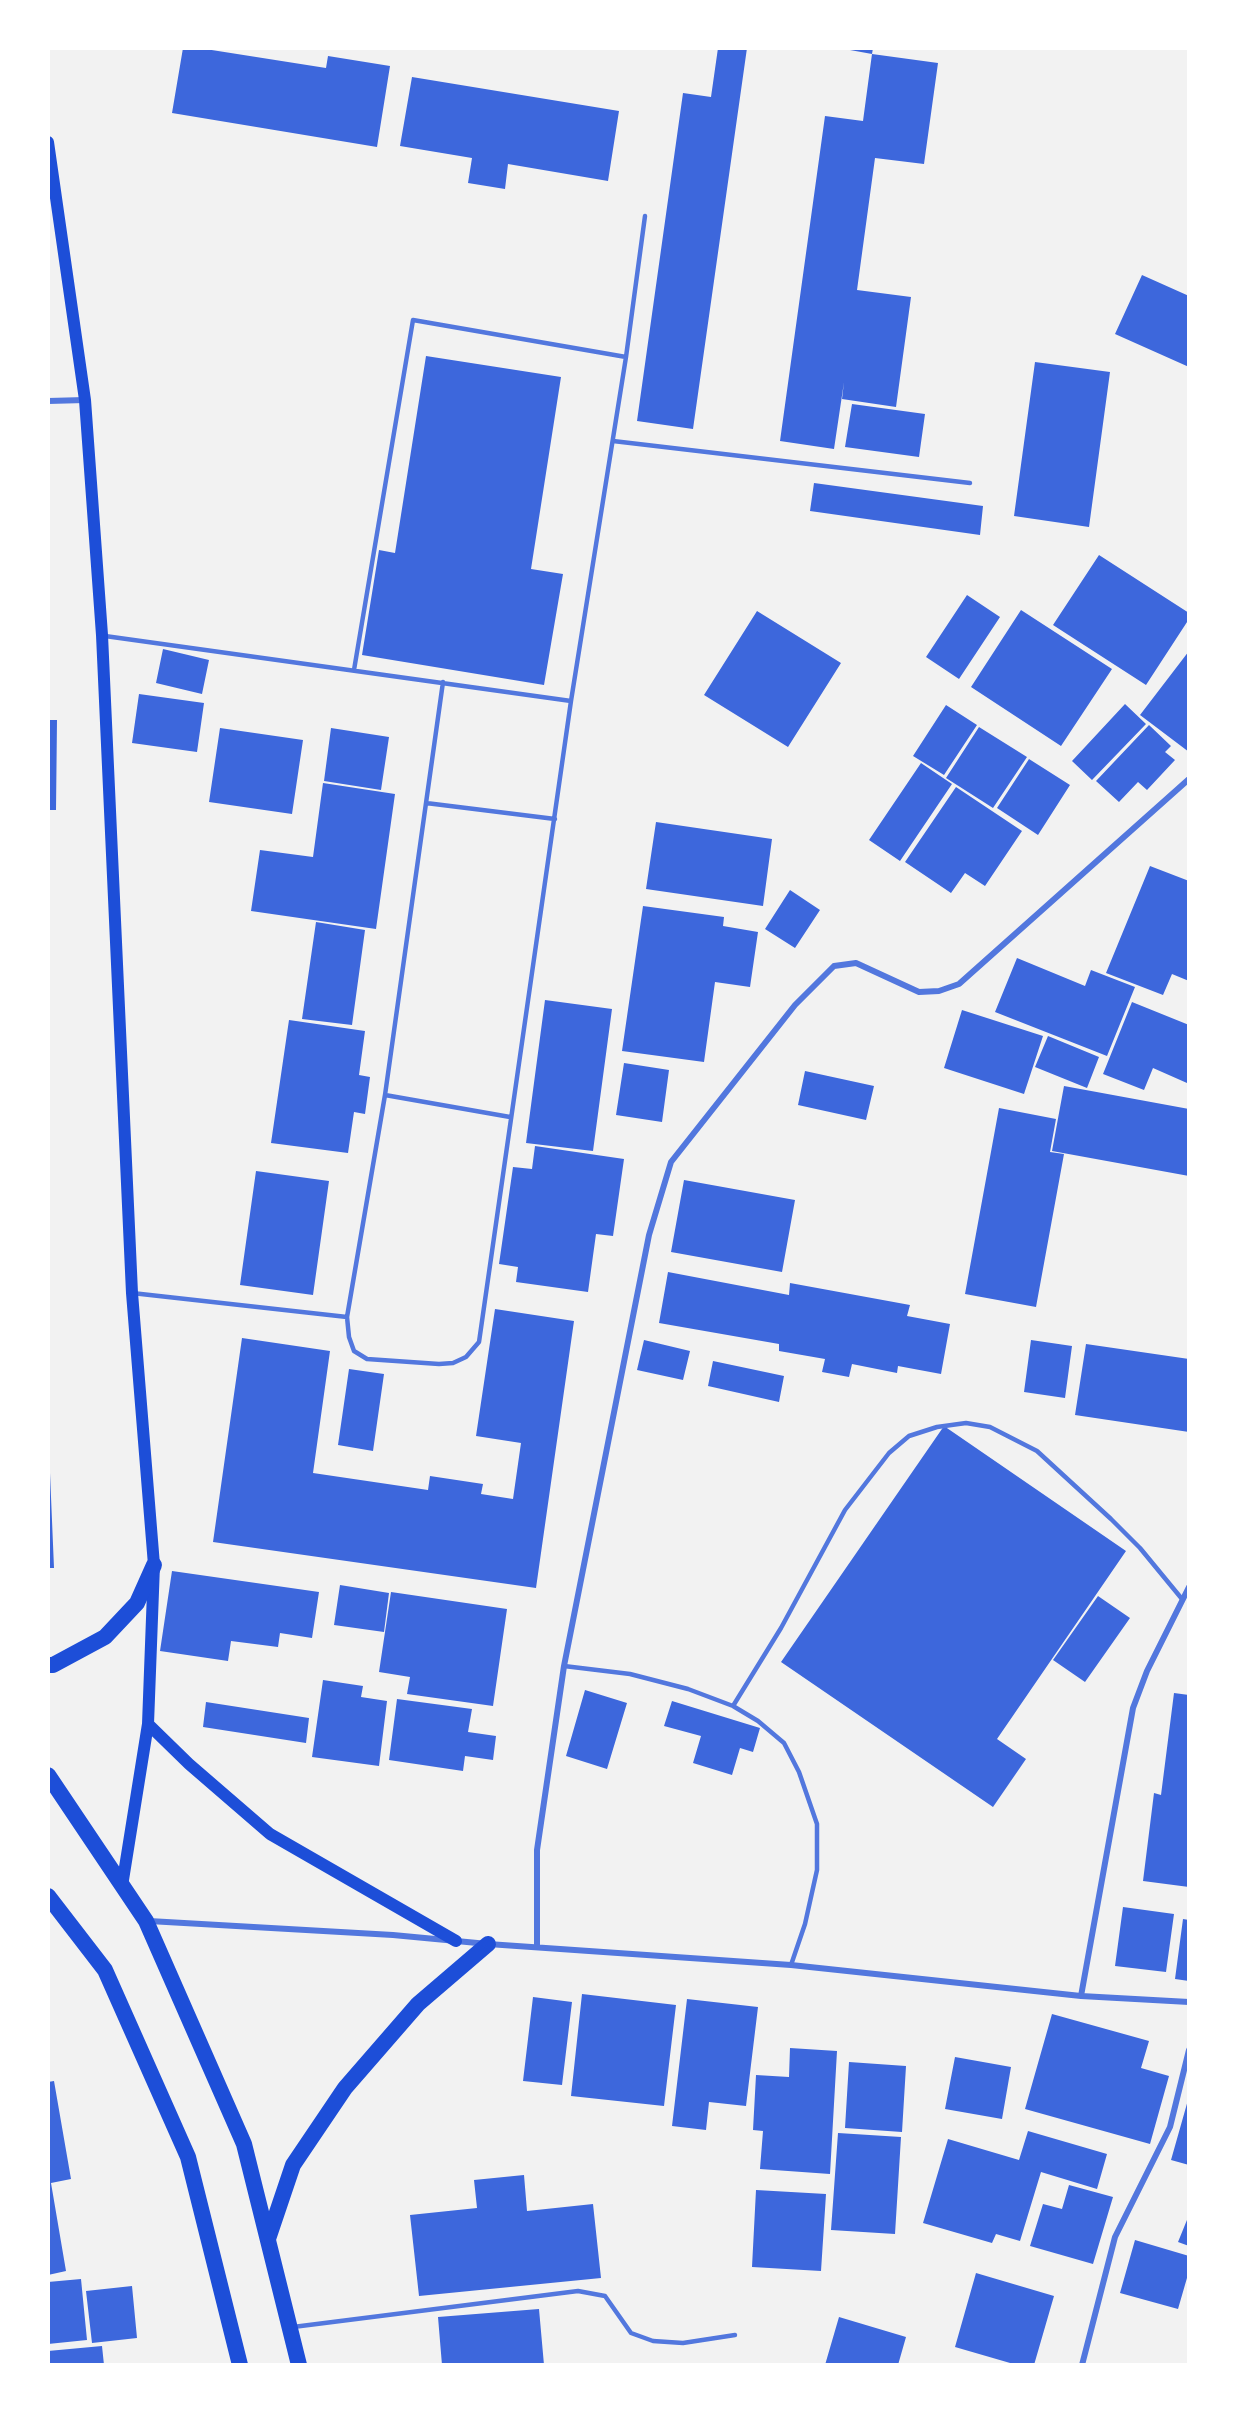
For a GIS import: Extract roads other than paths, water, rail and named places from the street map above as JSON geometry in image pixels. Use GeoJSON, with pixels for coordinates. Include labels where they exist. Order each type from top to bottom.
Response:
{"type":"FeatureCollection","features":[{"type":"Feature","properties":{"kind":"highway"},"geometry":{"type":"LineString","coordinates":[[48,1665],[53,1665],[105,1637],[137,1603],[154,1565]]}},
{"type":"Feature","properties":{"kind":"highway"},"geometry":{"type":"LineString","coordinates":[[48,1775],[146,1921],[244,2144],[299,2365]]}},
{"type":"Feature","properties":{"kind":"highway"},"geometry":{"type":"LineString","coordinates":[[48,1896],[105,1970],[188,2157],[238,2364]]}},
{"type":"Feature","properties":{"kind":"highway"},"geometry":{"type":"LineString","coordinates":[[268,2239],[293,2165],[345,2088],[418,2004],[488,1944]]}},
{"type":"Feature","properties":{"kind":"main road"},"geometry":{"type":"LineString","coordinates":[[48,142],[85,400],[102,635],[132,1293],[154,1565],[148,1724],[122,1886]]}},
{"type":"Feature","properties":{"kind":"main road"},"geometry":{"type":"LineString","coordinates":[[148,1724],[189,1764],[270,1834],[456,1941]]}},
{"type":"Feature","properties":{"kind":"street"},"geometry":{"type":"LineString","coordinates":[[48,401],[85,400]]}},
{"type":"Feature","properties":{"kind":"street"},"geometry":{"type":"LineString","coordinates":[[537,1947],[537,1850],[564,1666],[649,1235],[671,1162],[795,1005],[834,966],[856,963],[919,992],[939,991],[959,984],[1189,779]]}},
{"type":"Feature","properties":{"kind":"street"},"geometry":{"type":"LineString","coordinates":[[1081,1996],[1133,1708],[1147,1671],[1189,1587]]}},
{"type":"Feature","properties":{"kind":"street"},"geometry":{"type":"LineString","coordinates":[[146,1921],[393,1935],[488,1944],[791,1965],[1081,1996],[1189,2002]]}},
{"type":"Feature","properties":{"kind":"street"},"geometry":{"type":"LineString","coordinates":[[1082,2365],[1115,2237],[1170,2127],[1189,2050]]}},
{"type":"Feature","properties":{"kind":"lane"},"geometry":{"type":"LineString","coordinates":[[443,682],[385,1095],[347,1317],[354,1351],[367,1359],[453,1363],[466,1357],[479,1342],[571,701],[626,357],[645,216]]}},
{"type":"Feature","properties":{"kind":"lane"},"geometry":{"type":"LineString","coordinates":[[354,670],[413,320],[626,357]]}},
{"type":"Feature","properties":{"kind":"lane"},"geometry":{"type":"LineString","coordinates":[[613,441],[970,483]]}},
{"type":"Feature","properties":{"kind":"lane"},"geometry":{"type":"LineString","coordinates":[[102,635],[571,701]]}},
{"type":"Feature","properties":{"kind":"lane"},"geometry":{"type":"LineString","coordinates":[[426,802],[555,819]]}},
{"type":"Feature","properties":{"kind":"lane"},"geometry":{"type":"LineString","coordinates":[[385,1095],[510,1116]]}},
{"type":"Feature","properties":{"kind":"lane"},"geometry":{"type":"LineString","coordinates":[[132,1293],[347,1317]]}},
{"type":"Feature","properties":{"kind":"lane"},"geometry":{"type":"LineString","coordinates":[[733,1706],[781,1628],[845,1510],[889,1453],[909,1437],[937,1427],[966,1423],[990,1427],[1037,1451],[1118,1526],[1182,1599]]}},
{"type":"Feature","properties":{"kind":"lane"},"geometry":{"type":"LineString","coordinates":[[564,1666],[630,1674],[688,1689],[733,1706],[758,1721],[784,1743],[799,1772],[817,1824],[817,1870],[805,1924],[791,1965]]}},
{"type":"Feature","properties":{"kind":"lane"},"geometry":{"type":"LineString","coordinates":[[290,2328],[578,2291],[605,2296],[632,2333],[653,2341],[683,2343],[735,2335]]}}]}
